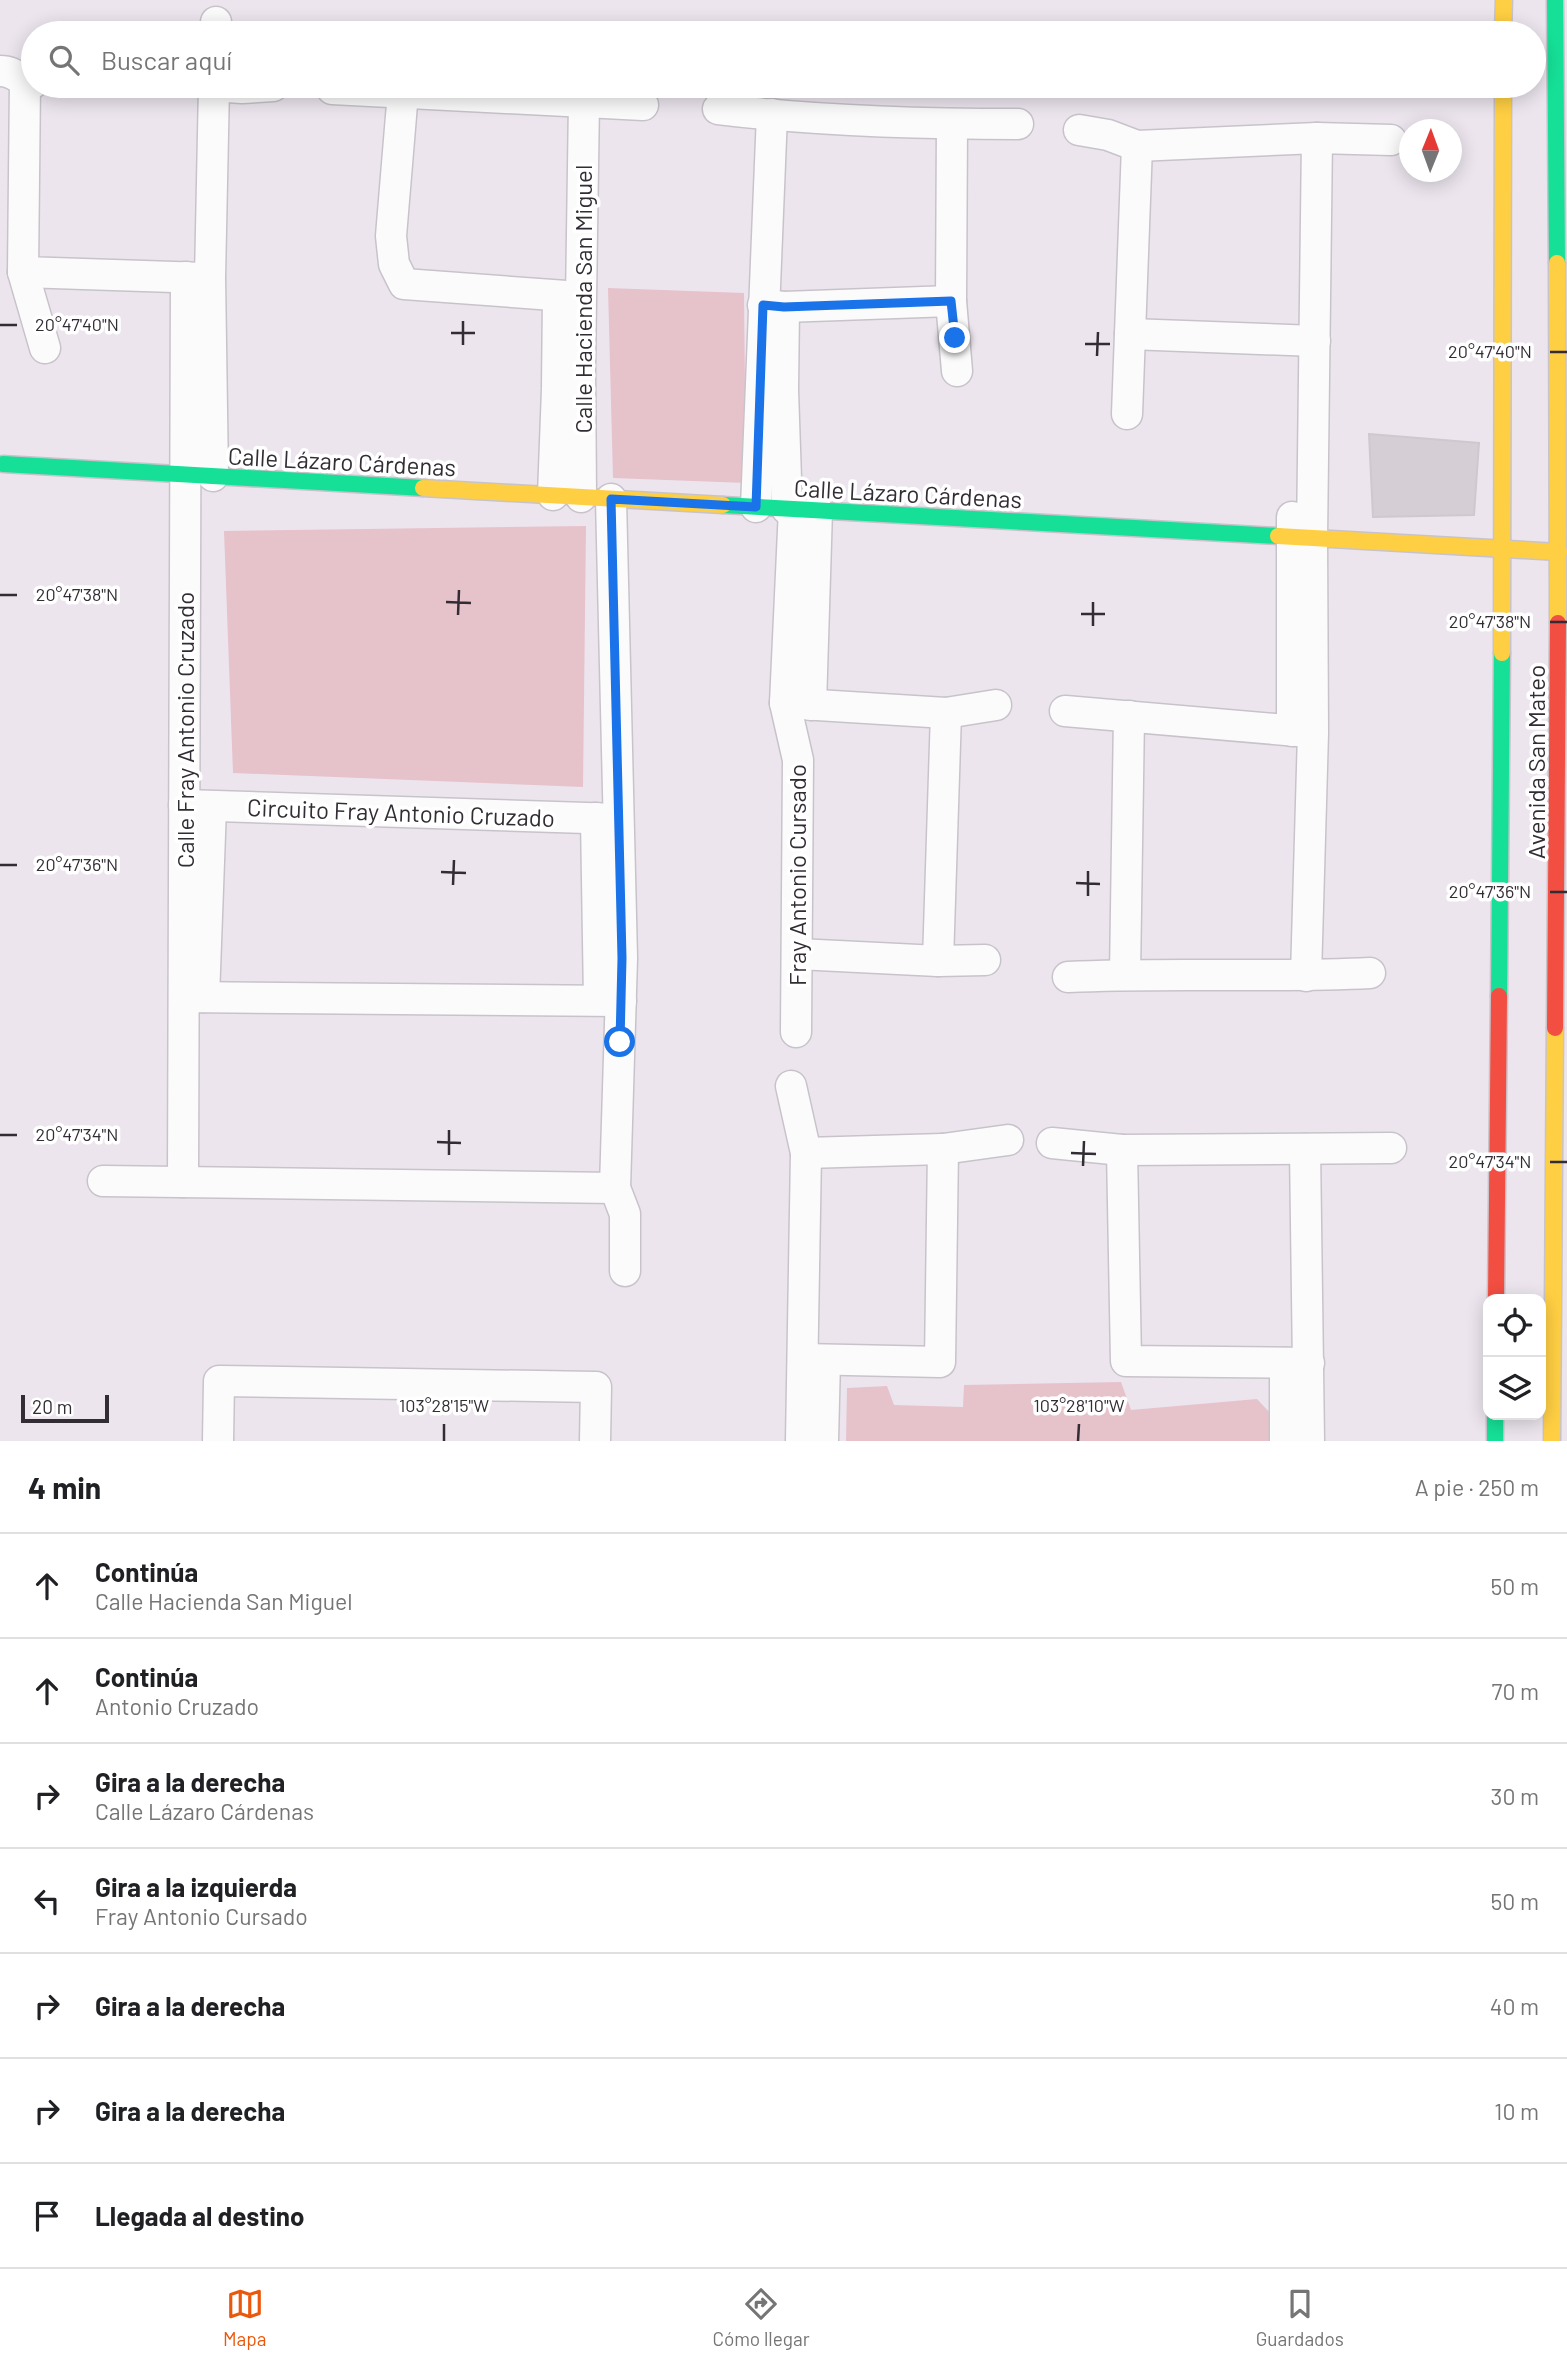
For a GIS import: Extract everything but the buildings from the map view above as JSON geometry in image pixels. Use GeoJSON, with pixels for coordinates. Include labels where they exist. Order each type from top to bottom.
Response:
{"type":"FeatureCollection","features":[{"type":"Feature","properties":{"kind":"street"},"geometry":{"type":"LineString","coordinates":[[1503,21],[1504,0]]}},
{"type":"Feature","properties":{"kind":"street","name":"Avenida San Mateo"},"geometry":{"type":"LineString","coordinates":[[1552,1441],[1561,1211],[1562,907],[1559,552],[1561,164],[1555,0]]}},
{"type":"Feature","properties":{"kind":"street"},"geometry":{"type":"LineString","coordinates":[[20,79],[23,272],[45,348]]}},
{"type":"Feature","properties":{"kind":"street","name":"Calle Fray Antonio Cruzado"},"geometry":{"type":"LineString","coordinates":[[183,1182],[194,997],[198,806],[198,278],[213,98]]}},
{"type":"Feature","properties":{"kind":"street"},"geometry":{"type":"LineString","coordinates":[[402,98],[391,236],[394,264],[404,284],[569,297]]}},
{"type":"Feature","properties":{"kind":"street"},"geometry":{"type":"LineString","coordinates":[[511,98],[643,105]]}},
{"type":"Feature","properties":{"kind":"street","name":"Avenida San Mateo"},"geometry":{"type":"LineString","coordinates":[[1496,1294],[1503,549],[1503,98]]}},
{"type":"Feature","properties":{"kind":"street","name":"Calle Hacienda San Miguel"},"geometry":{"type":"LineString","coordinates":[[567,496],[557,389],[569,297],[584,102]]}},
{"type":"Feature","properties":{"kind":"street"},"geometry":{"type":"LineString","coordinates":[[718,109],[952,124],[1018,124]]}},
{"type":"Feature","properties":{"kind":"street","name":"Fray Antonio Cursado"},"geometry":{"type":"LineString","coordinates":[[772,114],[774,306],[799,509],[796,1032]]}},
{"type":"Feature","properties":{"kind":"street"},"geometry":{"type":"LineString","coordinates":[[952,124],[951,301],[957,371]]}},
{"type":"Feature","properties":{"kind":"street"},"geometry":{"type":"LineString","coordinates":[[1079,130],[1108,135],[1137,146],[1317,138],[1391,140]]}},
{"type":"Feature","properties":{"kind":"street"},"geometry":{"type":"LineString","coordinates":[[1306,976],[1301,538],[1295,413],[1305,341],[1317,138]]}},
{"type":"Feature","properties":{"kind":"street"},"geometry":{"type":"LineString","coordinates":[[1127,414],[1137,146]]}},
{"type":"Feature","properties":{"kind":"street"},"geometry":{"type":"LineString","coordinates":[[23,272],[198,278]]}},
{"type":"Feature","properties":{"kind":"street"},"geometry":{"type":"LineString","coordinates":[[774,306],[951,301]]}},
{"type":"Feature","properties":{"kind":"street","name":"Fray Antonio Cursado"},"geometry":{"type":"LineString","coordinates":[[756,507],[774,306]]}},
{"type":"Feature","properties":{"kind":"street"},"geometry":{"type":"LineString","coordinates":[[1130,334],[1305,341]]}},
{"type":"Feature","properties":{"kind":"street","name":"Calle Lázaro Cárdenas"},"geometry":{"type":"LineString","coordinates":[[3,464],[1559,552]]}},
{"type":"Feature","properties":{"kind":"street"},"geometry":{"type":"LineString","coordinates":[[611,499],[607,819],[610,1000],[615,1188],[625,1214],[625,1271]]}},
{"type":"Feature","properties":{"kind":"street"},"geometry":{"type":"LineString","coordinates":[[798,704],[946,713],[996,705]]}},
{"type":"Feature","properties":{"kind":"street"},"geometry":{"type":"LineString","coordinates":[[1065,711],[1302,732]]}},
{"type":"Feature","properties":{"kind":"street"},"geometry":{"type":"LineString","coordinates":[[937,961],[946,713]]}},
{"type":"Feature","properties":{"kind":"street"},"geometry":{"type":"LineString","coordinates":[[1125,974],[1129,716]]}},
{"type":"Feature","properties":{"kind":"street","name":"Circuito Fray Antonio Cruzado"},"geometry":{"type":"LineString","coordinates":[[198,806],[607,819]]}},
{"type":"Feature","properties":{"kind":"street"},"geometry":{"type":"LineString","coordinates":[[798,954],[937,961],[985,960]]}},
{"type":"Feature","properties":{"kind":"street"},"geometry":{"type":"LineString","coordinates":[[1068,977],[1125,974],[1306,976],[1370,973]]}},
{"type":"Feature","properties":{"kind":"street"},"geometry":{"type":"LineString","coordinates":[[194,997],[610,1000]]}},
{"type":"Feature","properties":{"kind":"street"},"geometry":{"type":"LineString","coordinates":[[790,1086],[806,1153],[814,1360],[823,1441]]}},
{"type":"Feature","properties":{"kind":"street"},"geometry":{"type":"LineString","coordinates":[[806,1153],[943,1149],[1007,1140]]}},
{"type":"Feature","properties":{"kind":"street"},"geometry":{"type":"LineString","coordinates":[[1052,1143],[1122,1150],[1391,1148]]}},
{"type":"Feature","properties":{"kind":"street"},"geometry":{"type":"LineString","coordinates":[[814,1360],[940,1362],[943,1149]]}},
{"type":"Feature","properties":{"kind":"street"},"geometry":{"type":"LineString","coordinates":[[1285,1441],[1297,1363],[1305,1149]]}},
{"type":"Feature","properties":{"kind":"street"},"geometry":{"type":"LineString","coordinates":[[1122,1150],[1126,1361],[1297,1363]]}},
{"type":"Feature","properties":{"kind":"street"},"geometry":{"type":"LineString","coordinates":[[103,1181],[615,1188]]}},
{"type":"Feature","properties":{"kind":"street"},"geometry":{"type":"LineString","coordinates":[[801,1441],[814,1360]]}},
{"type":"Feature","properties":{"kind":"street"},"geometry":{"type":"LineString","coordinates":[[1297,1363],[1309,1441]]}},
{"type":"Feature","properties":{"kind":"street"},"geometry":{"type":"LineString","coordinates":[[218,1441],[219,1381],[596,1387],[595,1441]]}},
{"type":"Feature","properties":{"kind":"street"},"geometry":{"type":"LineString","coordinates":[[1495,1420],[1495,1441]]}},
{"type":"Feature","properties":{"kind":"shaded area"},"geometry":{"type":"Polygon","coordinates":[[[608,288],[744,293],[746,483],[613,478],[608,288]]]}},
{"type":"Feature","properties":{"kind":"shaded area"},"geometry":{"type":"Polygon","coordinates":[[[586,526],[583,787],[233,773],[224,531],[586,526]]]}},
{"type":"Feature","properties":{"kind":"shaded area"},"geometry":{"type":"Polygon","coordinates":[[[1121,1382],[1131,1410],[1257,1399],[1273,1416],[1272,1441],[846,1441],[847,1388],[887,1386],[894,1405],[963,1407],[964,1385],[1121,1382]]]}},
{"type":"Feature","properties":{"kind":"traffic: fast"},"geometry":{"type":"LineString","coordinates":[[1555,0],[1557,263]]}},
{"type":"Feature","properties":{"kind":"traffic: fast"},"geometry":{"type":"LineString","coordinates":[[3,464],[423,488]]}},
{"type":"Feature","properties":{"kind":"traffic: fast"},"geometry":{"type":"LineString","coordinates":[[723,505],[1278,536]]}},
{"type":"Feature","properties":{"kind":"traffic: fast"},"geometry":{"type":"LineString","coordinates":[[1499,996],[1502,653]]}},
{"type":"Feature","properties":{"kind":"traffic: fast"},"geometry":{"type":"LineString","coordinates":[[1495,1420],[1495,1441]]}},
{"type":"Feature","properties":{"kind":"traffic: slow"},"geometry":{"type":"LineString","coordinates":[[1503,21],[1504,0]]}},
{"type":"Feature","properties":{"kind":"traffic: slow"},"geometry":{"type":"LineString","coordinates":[[1502,653],[1503,98]]}},
{"type":"Feature","properties":{"kind":"traffic: slow"},"geometry":{"type":"LineString","coordinates":[[1557,263],[1558,623]]}},
{"type":"Feature","properties":{"kind":"traffic: slow"},"geometry":{"type":"LineString","coordinates":[[423,488],[723,505]]}},
{"type":"Feature","properties":{"kind":"traffic: slow"},"geometry":{"type":"LineString","coordinates":[[1278,536],[1559,552]]}},
{"type":"Feature","properties":{"kind":"traffic: slow"},"geometry":{"type":"LineString","coordinates":[[1552,1441],[1555,1028]]}},
{"type":"Feature","properties":{"kind":"traffic: jam"},"geometry":{"type":"LineString","coordinates":[[1555,1028],[1558,623]]}},
{"type":"Feature","properties":{"kind":"traffic: jam"},"geometry":{"type":"LineString","coordinates":[[1496,1294],[1499,996]]}},
{"type":"Feature","properties":{"kind":"route"},"geometry":{"type":"LineString","coordinates":[[620,1042],[622,958],[611,499],[756,507],[763,305],[784,307],[951,301],[955,338]]}}]}
